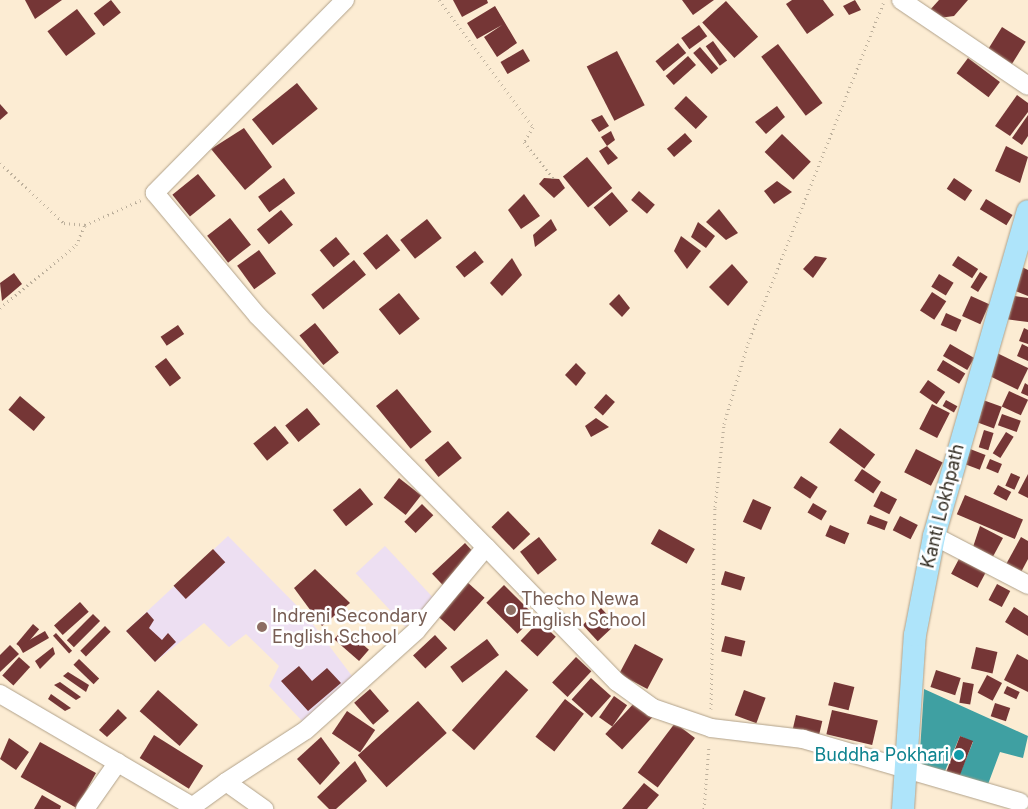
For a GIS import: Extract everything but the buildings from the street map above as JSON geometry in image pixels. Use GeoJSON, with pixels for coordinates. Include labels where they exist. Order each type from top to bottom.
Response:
{"type":"FeatureCollection","features":[{"type":"Feature","properties":{"kind":"main road","name":"Kanti Lokhpath"},"geometry":{"type":"LineString","coordinates":[[903,809],[915,635],[934,536],[1020,259],[1028,210]]}},
{"type":"Feature","properties":{"kind":"street"},"geometry":{"type":"LineString","coordinates":[[345,0],[155,193],[258,316],[617,682],[654,708],[710,728],[803,739],[1022,801]]}},
{"type":"Feature","properties":{"kind":"street"},"geometry":{"type":"LineString","coordinates":[[901,0],[1028,86]]}},
{"type":"Feature","properties":{"kind":"street"},"geometry":{"type":"LineString","coordinates":[[934,536],[1028,585]]}},
{"type":"Feature","properties":{"kind":"street"},"geometry":{"type":"LineString","coordinates":[[0,694],[118,762],[191,807],[306,730],[409,638],[486,547]]}},
{"type":"Feature","properties":{"kind":"street"},"geometry":{"type":"LineString","coordinates":[[85,809],[118,762]]}},
{"type":"Feature","properties":{"kind":"street"},"geometry":{"type":"LineString","coordinates":[[226,782],[264,809]]}},
{"type":"Feature","properties":{"kind":"path"},"geometry":{"type":"LineString","coordinates":[[438,0],[533,126],[524,142],[554,179]]}},
{"type":"Feature","properties":{"kind":"path"},"geometry":{"type":"LineString","coordinates":[[704,809],[710,728],[714,507],[724,424],[748,343],[884,0]]}},
{"type":"Feature","properties":{"kind":"path"},"geometry":{"type":"LineString","coordinates":[[0,163],[48,212],[64,223],[85,225],[155,193]]}},
{"type":"Feature","properties":{"kind":"path"},"geometry":{"type":"LineString","coordinates":[[0,308],[76,245],[85,225]]}},
{"type":"Feature","properties":{"kind":"shaded area","name":"Indreni Secondary English School"},"geometry":{"type":"Polygon","coordinates":[[[228,536],[306,615],[355,680],[304,723],[269,686],[279,666],[246,634],[229,647],[204,623],[155,662],[126,631],[228,536]]]}},
{"type":"Feature","properties":{"kind":"shaded area"},"geometry":{"type":"Polygon","coordinates":[[[385,546],[435,599],[406,627],[356,573],[385,546]]]}},
{"type":"Feature","properties":{"kind":"water","name":"Buddha Pokhari"},"geometry":{"type":"Polygon","coordinates":[[[924,689],[1028,736],[1023,758],[1000,752],[987,787],[919,766],[924,689]],[[960,736],[945,771],[959,776],[973,742],[960,736]]]}},
{"type":"Feature","properties":{"kind":"place","name":"Thecho Newa English School"},"geometry":{"type":"Point","coordinates":[511,610]}},
{"type":"Feature","properties":{"kind":"place","name":"Indreni Secondary English School"},"geometry":{"type":"Point","coordinates":[262,627]}},
{"type":"Feature","properties":{"kind":"place","name":"Buddha Pokhari"},"geometry":{"type":"Point","coordinates":[959,755]}}]}
